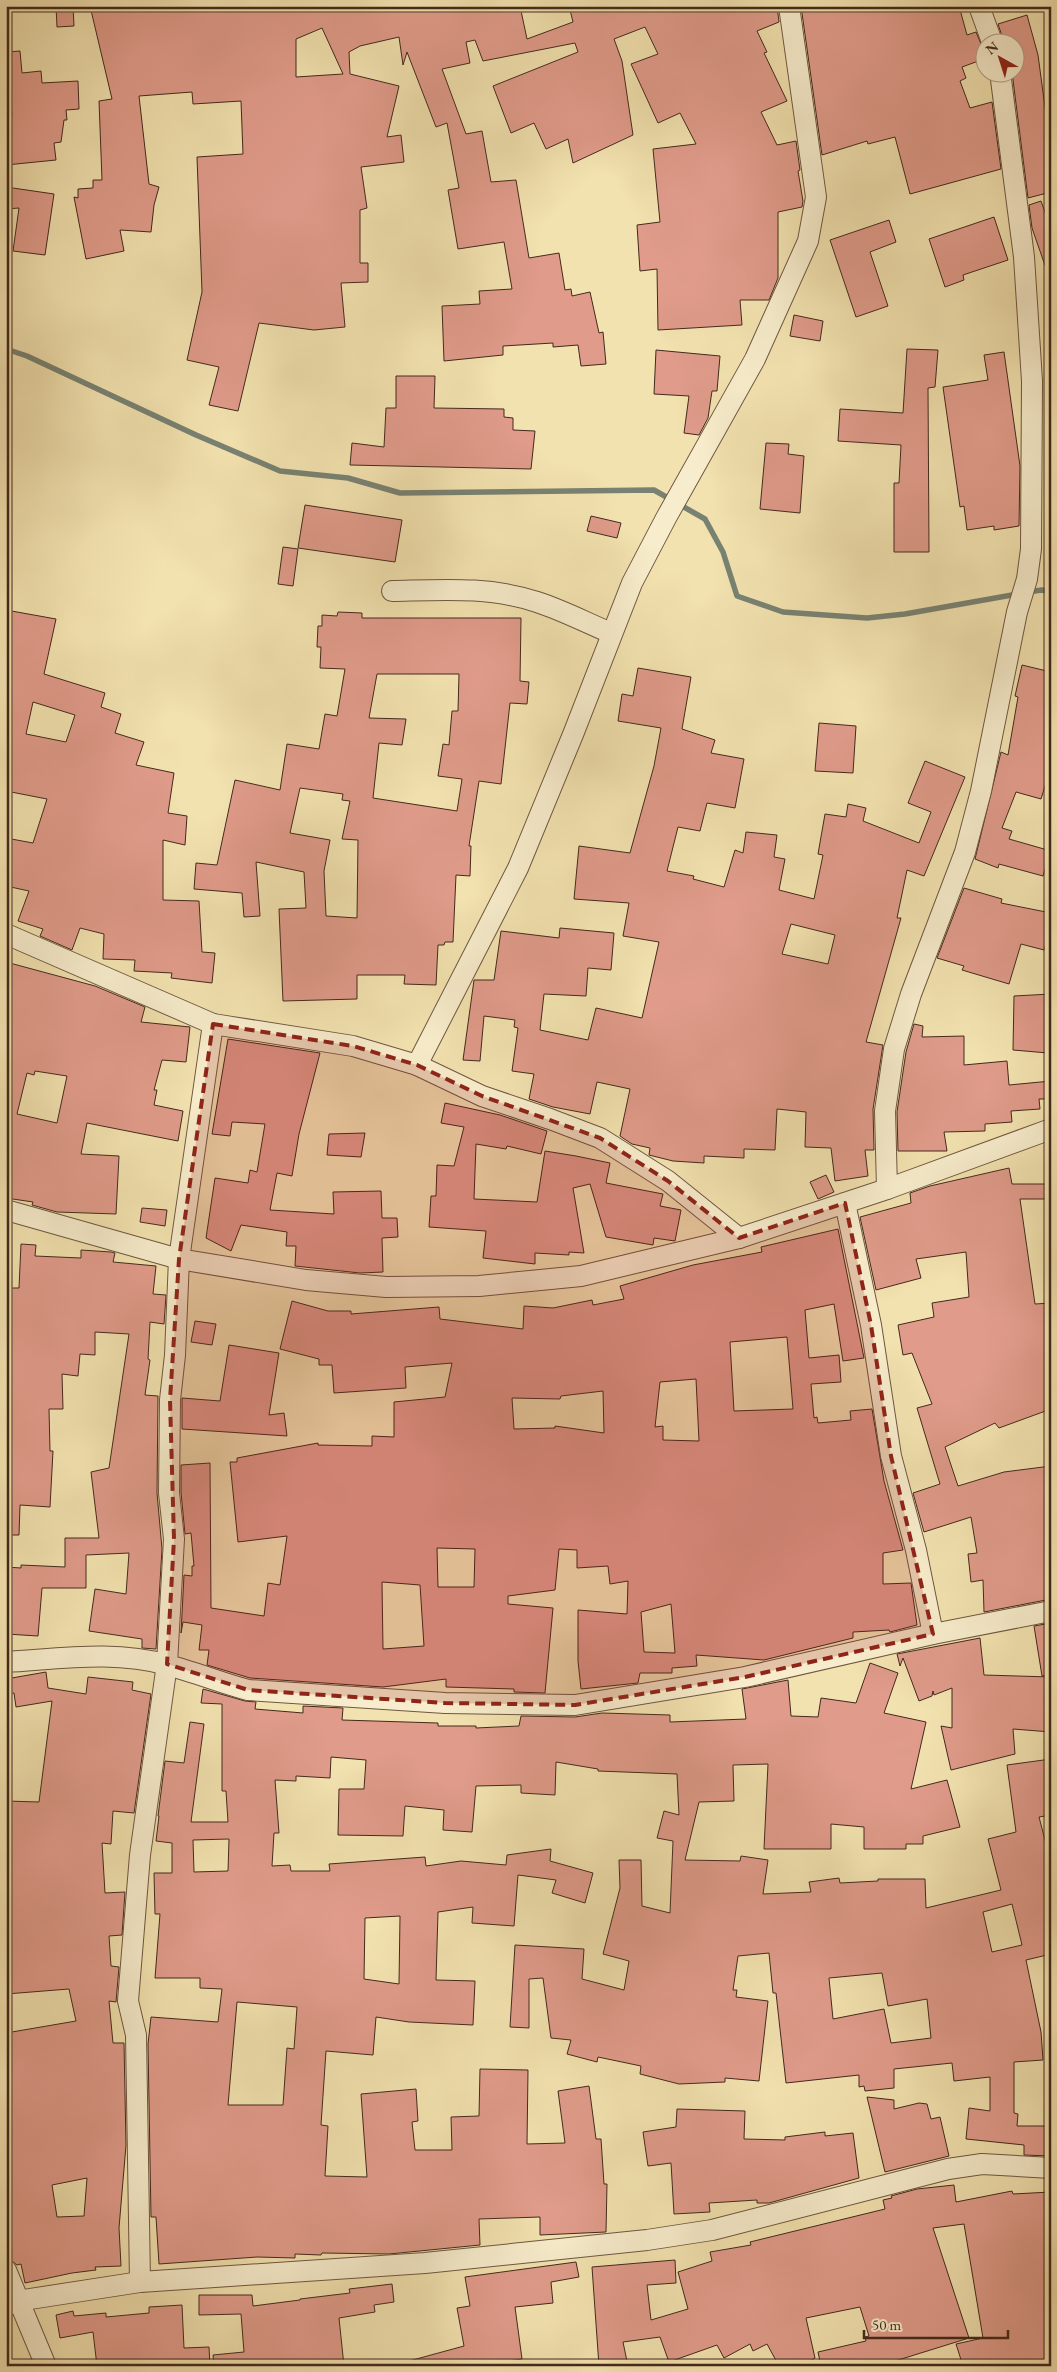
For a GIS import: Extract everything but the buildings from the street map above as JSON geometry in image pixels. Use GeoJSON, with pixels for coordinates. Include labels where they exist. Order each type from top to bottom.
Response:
{"type":"FeatureCollection","features":[{"type":"Feature","properties":{"kind":"street"},"geometry":{"type":"LineString","coordinates":[[417,1065],[518,868],[574,732],[632,582],[755,359],[808,241],[816,196],[790,6]]}},
{"type":"Feature","properties":{"kind":"street"},"geometry":{"type":"LineString","coordinates":[[979,6],[988,32]]}},
{"type":"Feature","properties":{"kind":"street"},"geometry":{"type":"LineString","coordinates":[[887,1189],[885,1111],[894,1049],[911,994],[965,852],[981,791],[1017,612],[1027,579],[1031,549],[1031,371],[1024,257],[1001,82]]}},
{"type":"Feature","properties":{"kind":"street"},"geometry":{"type":"LineString","coordinates":[[392,591],[463,590],[502,594],[537,602],[612,633]]}},
{"type":"Feature","properties":{"kind":"street"},"geometry":{"type":"LineString","coordinates":[[6,934],[214,1024],[353,1046],[417,1065],[482,1096],[550,1118],[600,1138],[668,1181],[739,1238]]}},
{"type":"Feature","properties":{"kind":"street"},"geometry":{"type":"LineString","coordinates":[[140,2282],[136,2035],[128,2001],[140,1856],[167,1664],[174,1539],[170,1493],[170,1400],[175,1355],[180,1259],[214,1024]]}},
{"type":"Feature","properties":{"kind":"street"},"geometry":{"type":"LineString","coordinates":[[6,1210],[180,1259],[324,1282],[386,1287],[479,1286],[581,1276],[739,1238],[887,1189],[1051,1129]]}},
{"type":"Feature","properties":{"kind":"street"},"geometry":{"type":"LineString","coordinates":[[845,1203],[870,1325],[891,1456],[916,1550],[933,1634]]}},
{"type":"Feature","properties":{"kind":"street"},"geometry":{"type":"LineString","coordinates":[[6,1662],[108,1657],[167,1664],[217,1682],[248,1690],[445,1703],[575,1706],[745,1677],[933,1634],[1051,1611]]}},
{"type":"Feature","properties":{"kind":"street"},"geometry":{"type":"LineString","coordinates":[[12,2303],[140,2282],[425,2263],[647,2240],[712,2230],[948,2169],[982,2164],[1051,2168]]}},
{"type":"Feature","properties":{"kind":"street"},"geometry":{"type":"LineString","coordinates":[[6,2270],[12,2303],[46,2366]]}},
{"type":"Feature","properties":{"kind":"highlighted area"},"geometry":{"type":"Polygon","coordinates":[[[213,1024],[353,1046],[417,1065],[482,1096],[600,1138],[668,1181],[739,1238],[845,1203],[871,1325],[891,1456],[933,1634],[745,1677],[575,1705],[445,1703],[248,1690],[167,1664],[174,1539],[170,1400],[179,1259],[213,1024]]]}},
{"type":"Feature","properties":{"kind":"waterway"},"geometry":{"type":"LineString","coordinates":[[6,349],[27,356],[196,435],[280,471],[348,478],[400,493],[654,490],[705,519],[723,552],[737,596],[783,612],[867,618],[905,614],[1018,594]]}},
{"type":"Feature","properties":{"kind":"waterway"},"geometry":{"type":"LineString","coordinates":[[1027,592],[1042,590],[1051,592]]}}]}
